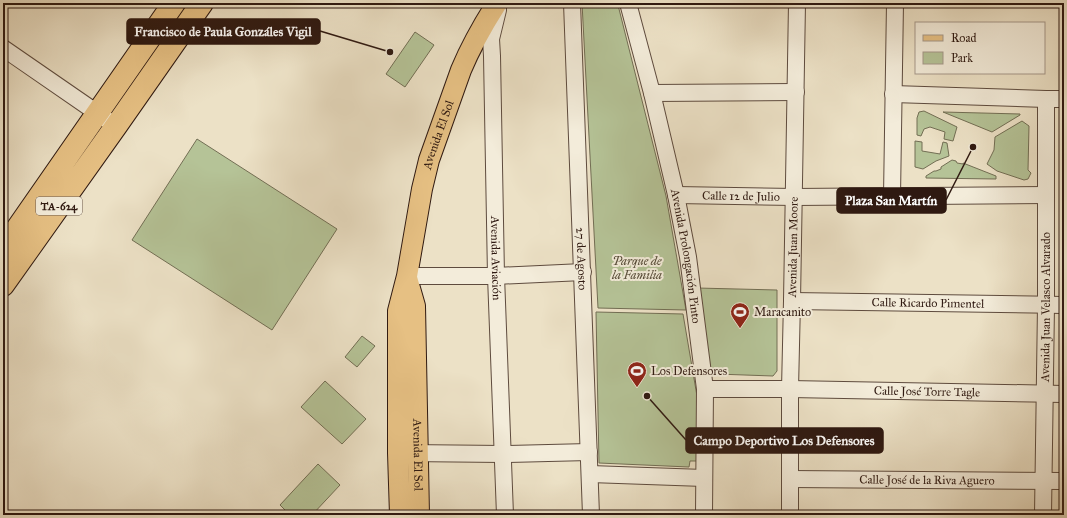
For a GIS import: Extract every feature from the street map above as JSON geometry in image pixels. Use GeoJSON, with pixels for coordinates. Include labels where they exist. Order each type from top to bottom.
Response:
{"type":"FeatureCollection","features":[{"type":"Feature","properties":{"kind":"highway","name":"TA-624"},"geometry":{"type":"LineString","coordinates":[[3,249],[174,3]]}},
{"type":"Feature","properties":{"kind":"highway","name":"TA-624"},"geometry":{"type":"LineString","coordinates":[[3,285],[202,3]]}},
{"type":"Feature","properties":{"kind":"main road","name":"Avenida El Sol"},"geometry":{"type":"LineString","coordinates":[[400,515],[408,453],[415,306],[406,276],[422,189],[429,160],[464,62],[470,49],[498,3]]}},
{"type":"Feature","properties":{"kind":"main road","name":"Avenida El Sol"},"geometry":{"type":"LineString","coordinates":[[408,453],[419,515]]}},
{"type":"Feature","properties":{"kind":"street","name":"Avenida Aviación"},"geometry":{"type":"LineString","coordinates":[[498,3],[491,38],[496,276],[505,515]]}},
{"type":"Feature","properties":{"kind":"street","name":"27 de Agosto"},"geometry":{"type":"LineString","coordinates":[[572,3],[591,515]]}},
{"type":"Feature","properties":{"kind":"street","name":"Avenida Prolongación Pinto"},"geometry":{"type":"LineString","coordinates":[[628,3],[652,93],[676,195],[688,257],[705,388],[704,515]]}},
{"type":"Feature","properties":{"kind":"street","name":"Avenida Juan Moore"},"geometry":{"type":"LineString","coordinates":[[790,515],[790,389],[797,3]]}},
{"type":"Feature","properties":{"kind":"street"},"geometry":{"type":"LineString","coordinates":[[892,196],[895,3]]}},
{"type":"Feature","properties":{"kind":"street"},"geometry":{"type":"LineString","coordinates":[[3,48],[116,126]]}},
{"type":"Feature","properties":{"kind":"street"},"geometry":{"type":"LineString","coordinates":[[652,93],[796,92]]}},
{"type":"Feature","properties":{"kind":"street"},"geometry":{"type":"LineString","coordinates":[[894,94],[1064,99]]}},
{"type":"Feature","properties":{"kind":"street","name":"Avenida Juan Velasco Alvarado"},"geometry":{"type":"LineString","coordinates":[[1043,515],[1046,305],[1046,99]]}},
{"type":"Feature","properties":{"kind":"street","name":"Calle 12 de Julio"},"geometry":{"type":"LineString","coordinates":[[676,195],[794,197],[1046,195]]}},
{"type":"Feature","properties":{"kind":"street"},"geometry":{"type":"LineString","coordinates":[[406,276],[496,276],[583,272]]}},
{"type":"Feature","properties":{"kind":"street","name":"Calle Ricardo Pimentel"},"geometry":{"type":"LineString","coordinates":[[792,301],[1064,305]]}},
{"type":"Feature","properties":{"kind":"street","name":"Calle José Torre Tagle"},"geometry":{"type":"LineString","coordinates":[[705,388],[1064,394]]}},
{"type":"Feature","properties":{"kind":"street"},"geometry":{"type":"LineString","coordinates":[[408,453],[503,454],[589,452]]}},
{"type":"Feature","properties":{"kind":"street"},"geometry":{"type":"LineString","coordinates":[[590,474],[704,478]]}},
{"type":"Feature","properties":{"kind":"street","name":"Calle José de la Riva Aguero"},"geometry":{"type":"LineString","coordinates":[[790,478],[1064,481]]}},
{"type":"Feature","properties":{"kind":"green space","name":"Parque de la Familia"},"geometry":{"type":"Polygon","coordinates":[[[582,3],[617,3],[618,5],[666,196],[686,310],[598,308],[582,3]]]}},
{"type":"Feature","properties":{"kind":"green space"},"geometry":{"type":"Polygon","coordinates":[[[415,32],[434,45],[405,87],[386,74],[415,32]]]}},
{"type":"Feature","properties":{"kind":"green space"},"geometry":{"type":"Polygon","coordinates":[[[924,111],[957,127],[953,141],[944,139],[945,132],[930,127],[924,129],[921,136],[917,135],[917,118],[919,112],[924,111]]]}},
{"type":"Feature","properties":{"kind":"green space"},"geometry":{"type":"Polygon","coordinates":[[[943,112],[1020,114],[1020,115],[992,132],[943,112]]]}},
{"type":"Feature","properties":{"kind":"green space"},"geometry":{"type":"Polygon","coordinates":[[[1022,121],[1029,126],[1028,170],[1031,173],[1028,179],[1024,180],[997,171],[987,164],[994,150],[995,137],[1022,121]]]}},
{"type":"Feature","properties":{"kind":"green space"},"geometry":{"type":"Polygon","coordinates":[[[197,139],[337,229],[272,330],[132,240],[197,139]]]}},
{"type":"Feature","properties":{"kind":"green space"},"geometry":{"type":"Polygon","coordinates":[[[915,141],[922,142],[922,151],[940,154],[943,142],[947,143],[949,156],[936,161],[923,169],[915,167],[915,141]]]}},
{"type":"Feature","properties":{"kind":"green space"},"geometry":{"type":"Polygon","coordinates":[[[952,160],[996,176],[996,179],[926,178],[926,176],[941,169],[941,167],[952,160]]]}},
{"type":"Feature","properties":{"kind":"green space","name":"Maracanito"},"geometry":{"type":"Polygon","coordinates":[[[697,288],[777,290],[777,371],[773,376],[716,374],[710,369],[697,288]]]}},
{"type":"Feature","properties":{"kind":"green space","name":"Los Defensores"},"geometry":{"type":"Polygon","coordinates":[[[596,312],[683,314],[698,402],[697,461],[690,461],[689,467],[599,463],[596,312]]]}},
{"type":"Feature","properties":{"kind":"green space"},"geometry":{"type":"Polygon","coordinates":[[[362,336],[375,346],[357,367],[345,357],[362,336]]]}},
{"type":"Feature","properties":{"kind":"green space"},"geometry":{"type":"Polygon","coordinates":[[[325,381],[366,419],[342,444],[301,407],[325,381]]]}},
{"type":"Feature","properties":{"kind":"green space"},"geometry":{"type":"Polygon","coordinates":[[[318,464],[340,485],[312,515],[290,515],[280,505],[318,464]]]}},
{"type":"Feature","properties":{"kind":"place","name":"Francisco de Paula Gonzáles Vigil"},"geometry":{"type":"Point","coordinates":[390,52]}},
{"type":"Feature","properties":{"kind":"place","name":"Plaza San Martín"},"geometry":{"type":"Point","coordinates":[973,147]}},
{"type":"Feature","properties":{"kind":"place","name":"Maracanito"},"geometry":{"type":"Point","coordinates":[740,329]}},
{"type":"Feature","properties":{"kind":"place","name":"Los Defensores"},"geometry":{"type":"Point","coordinates":[637,388]}},
{"type":"Feature","properties":{"kind":"place","name":"Campo Deportivo Los Defensores"},"geometry":{"type":"Point","coordinates":[647,396]}}]}
